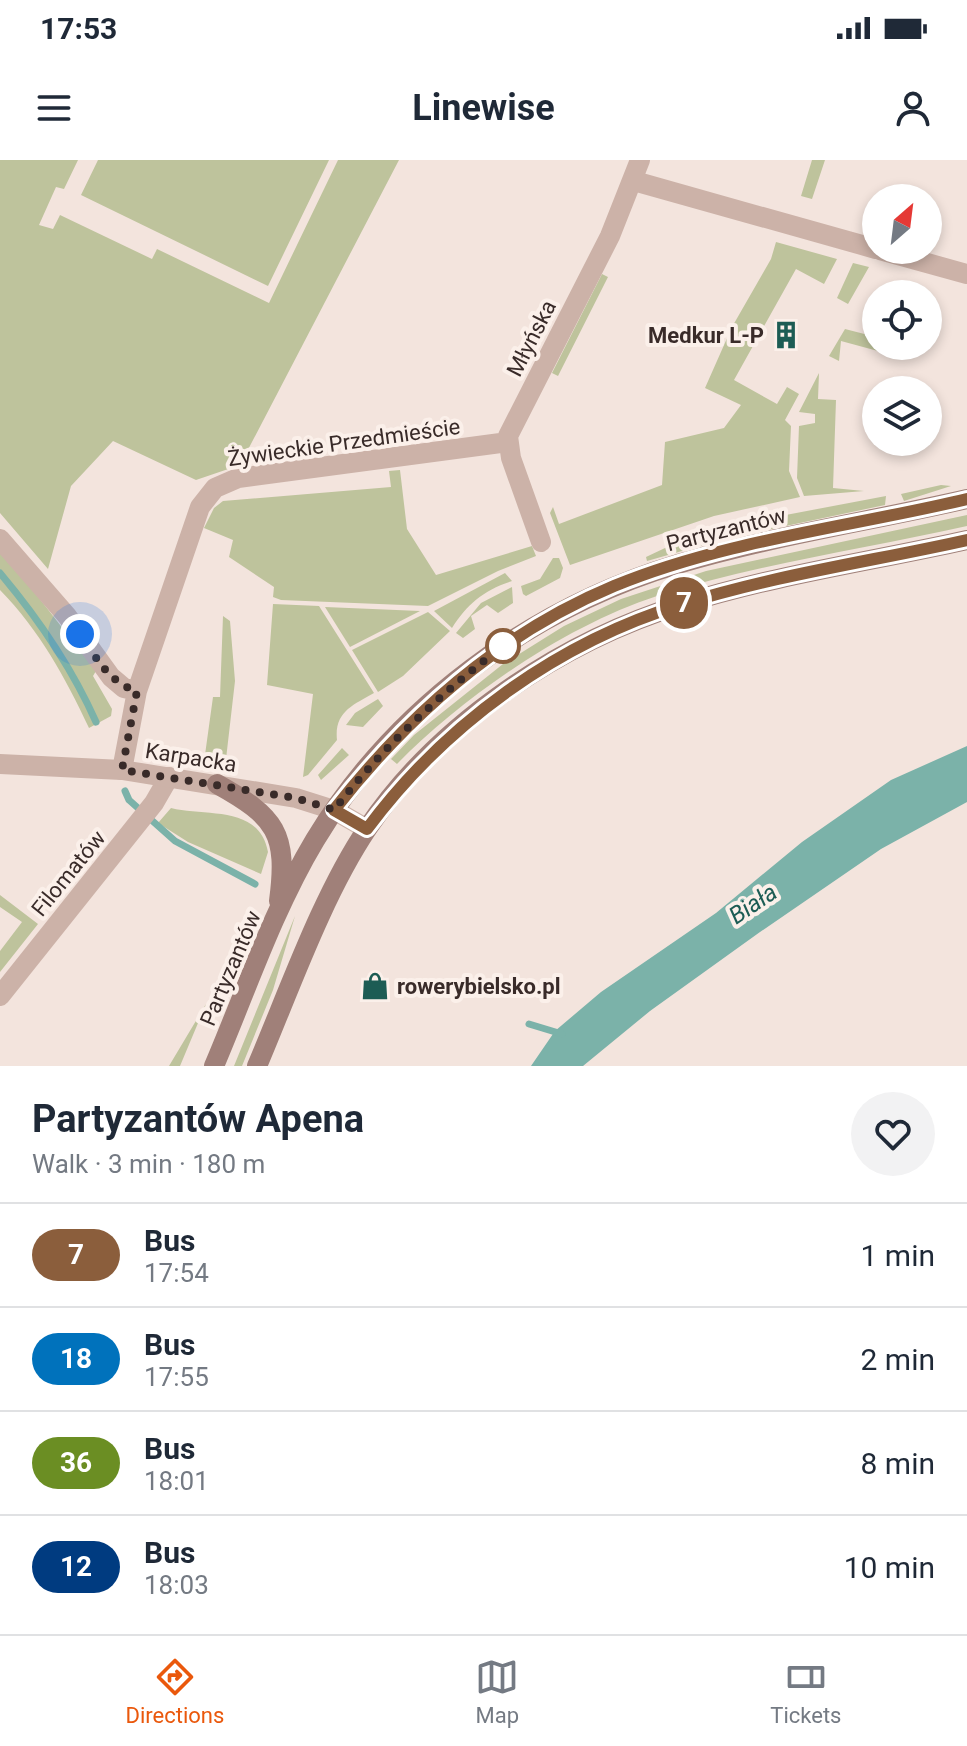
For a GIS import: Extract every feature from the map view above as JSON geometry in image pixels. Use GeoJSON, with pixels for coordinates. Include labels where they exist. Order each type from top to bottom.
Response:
{"type":"FeatureCollection","features":[{"type":"Feature","properties":{"kind":"main road","name":"Partyzantów"},"geometry":{"type":"LineString","coordinates":[[214,1066],[276,921],[313,843],[334,810],[373,761],[449,687],[500,648],[578,603],[679,564],[964,497]]}},
{"type":"Feature","properties":{"kind":"main road"},"geometry":{"type":"LineString","coordinates":[[257,1066],[325,911],[367,829],[428,758],[481,711],[600,636],[684,603],[967,540]]}},
{"type":"Feature","properties":{"kind":"main road"},"geometry":{"type":"LineString","coordinates":[[217,784],[260,810],[277,832],[283,861],[276,921]]}},
{"type":"Feature","properties":{"kind":"street","name":"Młyńska"},"geometry":{"type":"LineString","coordinates":[[508,442],[510,430],[610,236],[640,160]]}},
{"type":"Feature","properties":{"kind":"street"},"geometry":{"type":"LineString","coordinates":[[634,181],[862,245]]}},
{"type":"Feature","properties":{"kind":"street"},"geometry":{"type":"LineString","coordinates":[[931,264],[967,274]]}},
{"type":"Feature","properties":{"kind":"street"},"geometry":{"type":"LineString","coordinates":[[508,442],[541,542]]}},
{"type":"Feature","properties":{"kind":"street","name":"Żywieckie Przedmieście"},"geometry":{"type":"LineString","coordinates":[[122,770],[137,691],[200,507],[215,488],[238,478],[508,442]]}},
{"type":"Feature","properties":{"kind":"street"},"geometry":{"type":"LineString","coordinates":[[0,539],[67,616],[111,677],[124,688],[137,691]]}},
{"type":"Feature","properties":{"kind":"street","name":"Karpacka"},"geometry":{"type":"LineString","coordinates":[[0,764],[122,770],[217,784],[312,801],[367,829]]}},
{"type":"Feature","properties":{"kind":"street","name":"Filomatów"},"geometry":{"type":"LineString","coordinates":[[0,996],[154,803],[169,777]]}},
{"type":"Feature","properties":{"kind":"green space"},"geometry":{"type":"Polygon","coordinates":[[[0,160],[78,160],[64,189],[56,187],[39,225],[53,229],[60,215],[152,259],[157,249],[269,303],[338,160],[399,160],[240,465],[196,480],[113,441],[71,486],[48,569],[0,513],[0,160]]]}},
{"type":"Feature","properties":{"kind":"green space"},"geometry":{"type":"Polygon","coordinates":[[[98,160],[329,160],[268,286],[81,195],[98,160]]]}},
{"type":"Feature","properties":{"kind":"green space"},"geometry":{"type":"Polygon","coordinates":[[[812,160],[825,160],[812,199],[801,196],[812,160]]]}},
{"type":"Feature","properties":{"kind":"green space"},"geometry":{"type":"Polygon","coordinates":[[[776,242],[837,259],[824,284],[796,269],[734,380],[777,404],[787,387],[799,394],[785,420],[791,426],[789,471],[800,497],[714,516],[570,565],[550,513],[553,507],[559,524],[662,485],[665,442],[724,428],[741,405],[705,388],[732,327],[771,259],[776,242]]]}},
{"type":"Feature","properties":{"kind":"green space"},"geometry":{"type":"Polygon","coordinates":[[[853,263],[869,267],[848,304],[837,298],[853,263]]]}},
{"type":"Feature","properties":{"kind":"green space"},"geometry":{"type":"Polygon","coordinates":[[[602,274],[608,277],[558,376],[552,373],[602,274]]]}},
{"type":"Feature","properties":{"kind":"green space"},"geometry":{"type":"Polygon","coordinates":[[[845,329],[862,333],[862,347],[841,341],[839,361],[829,356],[845,329]]]}},
{"type":"Feature","properties":{"kind":"green space"},"geometry":{"type":"Polygon","coordinates":[[[819,373],[818,399],[836,400],[833,488],[864,491],[804,496],[797,478],[799,426],[815,423],[815,414],[799,412],[819,373]]]}},
{"type":"Feature","properties":{"kind":"green space"},"geometry":{"type":"Polygon","coordinates":[[[400,470],[407,529],[436,575],[532,546],[536,556],[428,606],[281,600],[273,597],[274,587],[229,557],[233,540],[204,528],[214,508],[223,501],[391,487],[389,471],[400,470]]]}},
{"type":"Feature","properties":{"kind":"green space"},"geometry":{"type":"Polygon","coordinates":[[[941,485],[951,486],[904,501],[901,494],[941,485]]]}},
{"type":"Feature","properties":{"kind":"green space"},"geometry":{"type":"Polygon","coordinates":[[[886,496],[885,505],[724,539],[647,561],[646,557],[701,531],[886,496]]]}},
{"type":"Feature","properties":{"kind":"green space"},"geometry":{"type":"Polygon","coordinates":[[[967,515],[967,526],[733,575],[622,609],[552,644],[518,666],[453,713],[397,764],[391,759],[414,735],[503,664],[564,626],[621,599],[706,571],[967,515]]]}},
{"type":"Feature","properties":{"kind":"green space"},"geometry":{"type":"Polygon","coordinates":[[[0,548],[96,671],[93,676],[112,709],[111,716],[89,728],[50,655],[0,590],[0,548]]]}},
{"type":"Feature","properties":{"kind":"green space"},"geometry":{"type":"Polygon","coordinates":[[[553,558],[559,558],[563,568],[560,578],[526,596],[523,594],[521,586],[540,579],[553,558]]]}},
{"type":"Feature","properties":{"kind":"green space"},"geometry":{"type":"Polygon","coordinates":[[[505,573],[512,581],[477,599],[452,628],[434,611],[505,573]]]}},
{"type":"Feature","properties":{"kind":"green space"},"geometry":{"type":"Polygon","coordinates":[[[512,587],[513,603],[498,613],[487,605],[471,616],[475,629],[463,638],[456,633],[481,603],[512,587]]]}},
{"type":"Feature","properties":{"kind":"green space"},"geometry":{"type":"Polygon","coordinates":[[[273,604],[319,606],[374,693],[346,710],[339,723],[337,740],[303,777],[313,694],[267,685],[273,604]]]}},
{"type":"Feature","properties":{"kind":"green space"},"geometry":{"type":"Polygon","coordinates":[[[325,607],[420,611],[350,647],[325,607]]]}},
{"type":"Feature","properties":{"kind":"green space"},"geometry":{"type":"Polygon","coordinates":[[[428,612],[450,631],[403,676],[378,692],[352,650],[428,612]]]}},
{"type":"Feature","properties":{"kind":"green space"},"geometry":{"type":"Polygon","coordinates":[[[223,616],[230,621],[235,681],[226,759],[218,764],[204,762],[213,697],[220,697],[223,616]]]}},
{"type":"Feature","properties":{"kind":"green space"},"geometry":{"type":"Polygon","coordinates":[[[378,699],[383,706],[363,727],[346,725],[355,713],[378,699]]]}},
{"type":"Feature","properties":{"kind":"green space"},"geometry":{"type":"Polygon","coordinates":[[[342,748],[349,755],[321,780],[318,775],[342,748]]]}},
{"type":"Feature","properties":{"kind":"green space"},"geometry":{"type":"Polygon","coordinates":[[[171,808],[229,815],[254,826],[263,837],[268,852],[261,874],[188,842],[158,823],[171,808]]]}},
{"type":"Feature","properties":{"kind":"green space"},"geometry":{"type":"Polygon","coordinates":[[[0,895],[38,924],[0,972],[0,951],[22,922],[0,907],[0,895]]]}},
{"type":"Feature","properties":{"kind":"green space"},"geometry":{"type":"Polygon","coordinates":[[[295,916],[273,990],[242,1066],[234,1066],[295,916]]]}},
{"type":"Feature","properties":{"kind":"green space"},"geometry":{"type":"Polygon","coordinates":[[[206,1004],[180,1066],[169,1066],[206,1004]]]}},
{"type":"Feature","properties":{"kind":"water","name":"Biała"},"geometry":{"type":"Polygon","coordinates":[[[967,746],[967,802],[881,849],[760,932],[650,1011],[583,1066],[531,1066],[555,1031],[601,992],[716,913],[802,842],[891,780],[967,746]]]}},
{"type":"Feature","properties":{"kind":"waterway"},"geometry":{"type":"LineString","coordinates":[[0,573],[53,644],[96,722]]}},
{"type":"Feature","properties":{"kind":"waterway"},"geometry":{"type":"LineString","coordinates":[[125,791],[129,800],[175,841],[255,884]]}},
{"type":"Feature","properties":{"kind":"waterway"},"geometry":{"type":"LineString","coordinates":[[529,1024],[562,1034]]}},
{"type":"Feature","properties":{"kind":"bus line","name":"7"},"geometry":{"type":"LineString","coordinates":[[967,499],[723,552],[614,586],[578,603],[536,625],[467,672],[413,719],[373,761],[334,810],[367,829],[399,788],[481,711],[558,659],[641,618],[735,590],[967,540]]}},
{"type":"Feature","properties":{"kind":"place","name":"Medkur L-P"},"geometry":{"type":"Point","coordinates":[786,335]}},
{"type":"Feature","properties":{"kind":"place","name":"rowerybielsko.pl"},"geometry":{"type":"Point","coordinates":[375,986]}},
{"type":"Feature","properties":{"kind":"route"},"geometry":{"type":"LineString","coordinates":[[80,634],[111,677],[124,688],[137,691],[122,770],[312,801],[334,810],[373,761],[413,719],[467,672],[503,646]]}}]}
